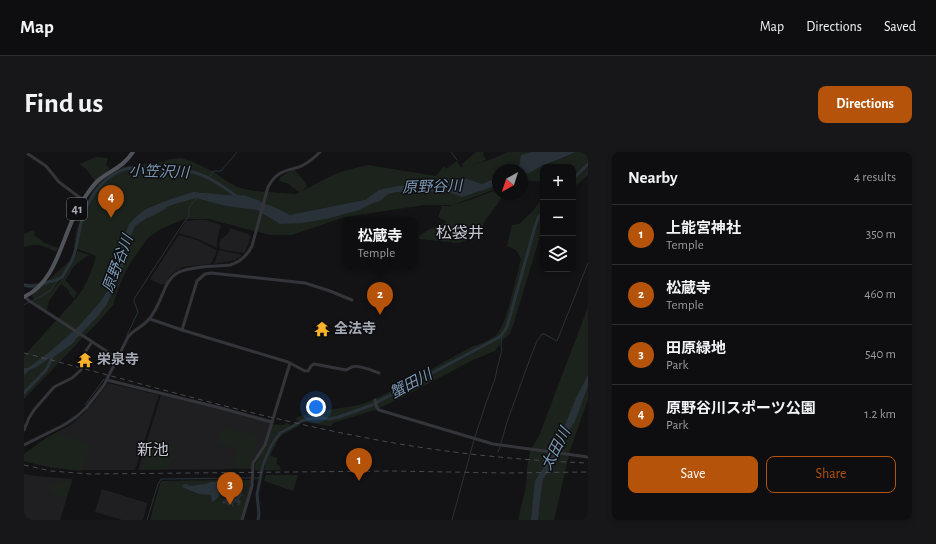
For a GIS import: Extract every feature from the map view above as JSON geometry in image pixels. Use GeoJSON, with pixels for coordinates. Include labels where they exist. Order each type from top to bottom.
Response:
{"type":"FeatureCollection","features":[{"type":"Feature","properties":{"kind":"main road","name":"41"},"geometry":{"type":"LineString","coordinates":[[25,298],[37,289],[43,282],[62,247],[76,210],[83,200],[98,180],[124,163],[133,152]]}},
{"type":"Feature","properties":{"kind":"street"},"geometry":{"type":"LineString","coordinates":[[25,152],[46,166],[59,182],[83,200]]}},
{"type":"Feature","properties":{"kind":"street"},"geometry":{"type":"LineString","coordinates":[[24,445],[60,428],[86,408],[107,380],[130,334],[146,324],[150,319],[173,276],[186,269],[230,265],[244,257],[250,250],[266,194],[272,180],[283,171],[299,167],[308,162],[320,152]]}},
{"type":"Feature","properties":{"kind":"street"},"geometry":{"type":"LineString","coordinates":[[182,330],[197,281],[205,274],[211,273],[305,283],[352,300]]}},
{"type":"Feature","properties":{"kind":"street"},"geometry":{"type":"LineString","coordinates":[[25,298],[117,358]]}},
{"type":"Feature","properties":{"kind":"street"},"geometry":{"type":"LineString","coordinates":[[150,319],[290,363],[306,371],[314,364],[346,370],[353,366],[357,366],[379,373]]}},
{"type":"Feature","properties":{"kind":"street"},"geometry":{"type":"LineString","coordinates":[[24,430],[28,418],[54,387],[72,378],[81,370],[83,355],[92,342]]}},
{"type":"Feature","properties":{"kind":"street"},"geometry":{"type":"LineString","coordinates":[[242,520],[251,491],[253,480],[253,463],[266,444],[290,363]]}},
{"type":"Feature","properties":{"kind":"street"},"geometry":{"type":"LineString","coordinates":[[107,380],[272,422]]}},
{"type":"Feature","properties":{"kind":"street"},"geometry":{"type":"LineString","coordinates":[[375,400],[379,410],[493,444],[588,457]]}},
{"type":"Feature","properties":{"kind":"shaded area"},"geometry":{"type":"Polygon","coordinates":[[[476,152],[484,152],[483,154],[486,160],[470,166],[508,152],[550,152],[549,164],[540,164],[540,182],[528,181],[528,164],[492,164],[492,190],[453,205],[492,191],[492,200],[500,200],[486,219],[479,234],[475,238],[458,243],[419,239],[419,236],[430,229],[447,222],[438,217],[442,206],[452,205],[424,205],[343,217],[292,235],[270,235],[208,219],[184,219],[159,230],[148,238],[129,265],[118,289],[113,305],[24,399],[24,356],[78,296],[87,282],[93,266],[96,256],[74,248],[76,231],[93,189],[103,178],[123,167],[181,158],[214,172],[237,187],[254,191],[296,194],[300,192],[289,184],[279,181],[280,177],[294,169],[306,183],[307,186],[302,191],[335,174],[368,165],[436,176],[444,166],[446,169],[457,161],[463,168],[462,164],[476,152]]]}},
{"type":"Feature","properties":{"kind":"shaded area"},"geometry":{"type":"Polygon","coordinates":[[[576,152],[588,152],[588,175],[576,185],[576,164],[549,164],[576,152]]]}},
{"type":"Feature","properties":{"kind":"shaded area"},"geometry":{"type":"Polygon","coordinates":[[[96,157],[108,158],[106,165],[110,169],[95,181],[86,169],[79,164],[96,157]]]}},
{"type":"Feature","properties":{"kind":"shaded area"},"geometry":{"type":"Polygon","coordinates":[[[540,201],[540,236],[510,334],[502,341],[495,351],[473,360],[375,410],[333,423],[331,426],[295,420],[297,417],[308,414],[368,402],[473,346],[488,341],[496,335],[504,322],[521,259],[516,250],[507,246],[512,225],[519,224],[533,211],[540,201]]]}},
{"type":"Feature","properties":{"kind":"shaded area"},"geometry":{"type":"Polygon","coordinates":[[[206,220],[221,225],[217,240],[217,248],[198,239],[179,233],[186,221],[206,220]]]}},
{"type":"Feature","properties":{"kind":"shaded area"},"geometry":{"type":"Polygon","coordinates":[[[230,228],[251,236],[244,253],[220,249],[220,240],[228,234],[230,228]]]}},
{"type":"Feature","properties":{"kind":"shaded area"},"geometry":{"type":"Polygon","coordinates":[[[33,230],[35,232],[34,235],[45,243],[58,248],[56,252],[40,245],[24,247],[24,234],[33,230]]]}},
{"type":"Feature","properties":{"kind":"shaded area"},"geometry":{"type":"Polygon","coordinates":[[[179,235],[197,240],[216,250],[217,251],[211,264],[182,267],[169,277],[166,284],[160,284],[150,279],[179,235]]]}},
{"type":"Feature","properties":{"kind":"shaded area"},"geometry":{"type":"Polygon","coordinates":[[[219,250],[242,255],[236,260],[214,264],[219,250]]]}},
{"type":"Feature","properties":{"kind":"shaded area"},"geometry":{"type":"Polygon","coordinates":[[[77,251],[89,255],[71,270],[65,280],[77,293],[74,298],[69,293],[69,290],[61,284],[49,301],[47,311],[34,303],[33,301],[47,292],[34,300],[32,296],[34,289],[24,287],[24,283],[29,284],[46,282],[74,257],[51,290],[59,283],[67,272],[77,251]]]}},
{"type":"Feature","properties":{"kind":"shaded area"},"geometry":{"type":"Polygon","coordinates":[[[588,307],[588,399],[570,451],[554,520],[518,520],[526,486],[530,451],[539,436],[588,307]]]}},
{"type":"Feature","properties":{"kind":"shaded area"},"geometry":{"type":"Polygon","coordinates":[[[108,383],[159,395],[135,470],[76,470],[40,465],[24,461],[24,456],[46,438],[72,424],[84,413],[108,383]]]}},
{"type":"Feature","properties":{"kind":"shaded area"},"geometry":{"type":"Polygon","coordinates":[[[162,394],[269,422],[271,424],[264,445],[254,458],[251,469],[138,470],[162,394]]]}},
{"type":"Feature","properties":{"kind":"shaded area"},"geometry":{"type":"Polygon","coordinates":[[[286,423],[291,425],[279,432],[272,441],[265,456],[261,471],[255,470],[256,460],[265,446],[272,424],[283,425],[286,423]]]}},
{"type":"Feature","properties":{"kind":"shaded area"},"geometry":{"type":"Polygon","coordinates":[[[297,424],[299,426],[279,438],[271,454],[271,456],[278,458],[276,464],[280,466],[281,470],[264,470],[269,451],[274,442],[282,433],[297,424]]]}},
{"type":"Feature","properties":{"kind":"shaded area"},"geometry":{"type":"Polygon","coordinates":[[[222,427],[257,435],[251,469],[233,468],[237,448],[218,443],[222,427]]]}},
{"type":"Feature","properties":{"kind":"shaded area"},"geometry":{"type":"Polygon","coordinates":[[[59,431],[61,435],[91,445],[81,471],[60,469],[24,461],[24,454],[59,431]]]}},
{"type":"Feature","properties":{"kind":"shaded area"},"geometry":{"type":"Polygon","coordinates":[[[151,440],[174,447],[169,469],[141,470],[151,440]]]}},
{"type":"Feature","properties":{"kind":"shaded area"},"geometry":{"type":"Polygon","coordinates":[[[24,474],[72,479],[60,520],[24,520],[24,474]]]}},
{"type":"Feature","properties":{"kind":"shaded area"},"geometry":{"type":"Polygon","coordinates":[[[266,475],[298,475],[293,491],[264,481],[266,475]]]}},
{"type":"Feature","properties":{"kind":"shaded area"},"geometry":{"type":"Polygon","coordinates":[[[59,480],[72,481],[66,498],[49,493],[52,483],[56,484],[59,480]]]}},
{"type":"Feature","properties":{"kind":"shaded area"},"geometry":{"type":"Polygon","coordinates":[[[253,480],[242,520],[150,520],[160,483],[162,481],[253,480]]]}},
{"type":"Feature","properties":{"kind":"shaded area"},"geometry":{"type":"Polygon","coordinates":[[[102,489],[147,503],[143,520],[122,520],[95,512],[102,489]]]}},
{"type":"Feature","properties":{"kind":"water"},"geometry":{"type":"Polygon","coordinates":[[[532,152],[576,152],[546,164],[540,164],[540,167],[528,173],[528,164],[520,164],[521,155],[532,152]]]}},
{"type":"Feature","properties":{"kind":"water"},"geometry":{"type":"Polygon","coordinates":[[[467,179],[482,184],[492,180],[492,187],[462,197],[446,191],[396,192],[388,194],[380,201],[359,210],[330,218],[303,223],[280,224],[257,210],[226,206],[196,198],[157,211],[135,226],[128,243],[127,256],[120,274],[107,304],[98,316],[78,337],[24,375],[24,368],[28,368],[52,350],[78,327],[101,301],[111,285],[118,253],[129,224],[146,209],[193,192],[239,196],[274,207],[290,215],[365,200],[379,190],[398,186],[467,179]]]}},
{"type":"Feature","properties":{"kind":"water","name":"太田川"},"geometry":{"type":"Polygon","coordinates":[[[588,375],[588,386],[575,421],[561,442],[561,449],[551,468],[543,479],[538,520],[531,520],[535,481],[555,450],[576,398],[588,375]]]}},
{"type":"Feature","properties":{"kind":"water"},"geometry":{"type":"Polygon","coordinates":[[[218,482],[221,484],[218,489],[219,496],[213,502],[211,495],[199,494],[182,487],[186,484],[190,486],[218,482]]]}},
{"type":"Feature","properties":{"kind":"water"},"geometry":{"type":"Polygon","coordinates":[[[231,485],[235,490],[241,490],[243,496],[241,496],[239,500],[241,501],[238,506],[237,502],[233,503],[234,506],[232,507],[231,504],[229,507],[222,502],[227,498],[225,490],[231,485]]]}},
{"type":"Feature","properties":{"kind":"waterway"},"geometry":{"type":"LineString","coordinates":[[208,178],[214,171],[221,171],[237,152]]}},
{"type":"Feature","properties":{"kind":"waterway"},"geometry":{"type":"LineString","coordinates":[[451,152],[457,160]]}},
{"type":"Feature","properties":{"kind":"waterway","name":"蟹田川"},"geometry":{"type":"LineString","coordinates":[[576,176],[588,164]]}},
{"type":"Feature","properties":{"kind":"waterway","name":"小笠沢川"},"geometry":{"type":"LineString","coordinates":[[24,285],[39,285],[57,280],[63,276],[73,258],[86,207],[100,186],[120,171],[140,168],[191,172],[212,180],[236,196]]}},
{"type":"Feature","properties":{"kind":"waterway","name":"原野谷川"},"geometry":{"type":"LineString","coordinates":[[235,196],[244,197],[259,202]]}},
{"type":"Feature","properties":{"kind":"waterway"},"geometry":{"type":"LineString","coordinates":[[127,335],[138,312],[134,299],[189,216],[190,208],[197,198]]}},
{"type":"Feature","properties":{"kind":"waterway","name":"原野谷川"},"geometry":{"type":"LineString","coordinates":[[149,216],[164,208]]}},
{"type":"Feature","properties":{"kind":"waterway","name":"蟹田川"},"geometry":{"type":"LineString","coordinates":[[258,520],[259,514],[257,494],[263,465],[270,448],[280,433],[308,419],[329,419],[339,417],[372,405],[501,336],[507,327],[534,230],[540,215]]}},
{"type":"Feature","properties":{"kind":"waterway"},"geometry":{"type":"LineString","coordinates":[[501,443],[507,422],[537,341],[542,334],[557,341],[588,263]]}},
{"type":"Feature","properties":{"kind":"waterway"},"geometry":{"type":"LineString","coordinates":[[32,301],[50,291],[61,277]]}},
{"type":"Feature","properties":{"kind":"waterway"},"geometry":{"type":"LineString","coordinates":[[24,305],[29,302]]}},
{"type":"Feature","properties":{"kind":"waterway"},"geometry":{"type":"LineString","coordinates":[[475,437],[495,379],[502,349],[502,334]]}},
{"type":"Feature","properties":{"kind":"waterway","name":"原野谷川"},"geometry":{"type":"LineString","coordinates":[[51,357],[74,340]]}},
{"type":"Feature","properties":{"kind":"waterway","name":"原野谷川"},"geometry":{"type":"LineString","coordinates":[[24,393],[46,370],[53,356]]}},
{"type":"Feature","properties":{"kind":"waterway"},"geometry":{"type":"LineString","coordinates":[[85,405],[104,379]]}},
{"type":"Feature","properties":{"kind":"waterway"},"geometry":{"type":"LineString","coordinates":[[452,520],[474,440]]}},
{"type":"Feature","properties":{"kind":"waterway"},"geometry":{"type":"LineString","coordinates":[[498,452],[500,447]]}},
{"type":"Feature","properties":{"kind":"waterway"},"geometry":{"type":"LineString","coordinates":[[147,520],[158,484],[161,479],[251,478]]}},
{"type":"Feature","properties":{"kind":"waterway","name":"蟹田川"},"geometry":{"type":"LineString","coordinates":[[254,478],[261,478]]}},
{"type":"Feature","properties":{"kind":"railway"},"geometry":{"type":"LineString","coordinates":[[24,353],[277,419],[362,437],[418,447],[475,454],[531,460],[588,463]]}},
{"type":"Feature","properties":{"kind":"railway"},"geometry":{"type":"LineString","coordinates":[[24,465],[51,471],[90,474],[391,471],[507,473],[588,472]]}},
{"type":"Feature","properties":{"kind":"place","name":"原野谷川スポーツ公園"},"geometry":{"type":"Point","coordinates":[111,218]}},
{"type":"Feature","properties":{"kind":"place","name":"松蔵寺"},"geometry":{"type":"Point","coordinates":[380,315]}},
{"type":"Feature","properties":{"kind":"place","name":"全法寺"},"geometry":{"type":"Point","coordinates":[322,329]}},
{"type":"Feature","properties":{"kind":"place","name":"栄泉寺"},"geometry":{"type":"Point","coordinates":[85,360]}},
{"type":"Feature","properties":{"kind":"place","name":"上能宮神社"},"geometry":{"type":"Point","coordinates":[359,481]}},
{"type":"Feature","properties":{"kind":"place","name":"田原緑地"},"geometry":{"type":"Point","coordinates":[230,505]}},
{"type":"Feature","properties":{"kind":"district","name":"松袋井"},"geometry":{"type":"Point","coordinates":[460,233]}},
{"type":"Feature","properties":{"kind":"district","name":"新池"},"geometry":{"type":"Point","coordinates":[153,450]}}]}
